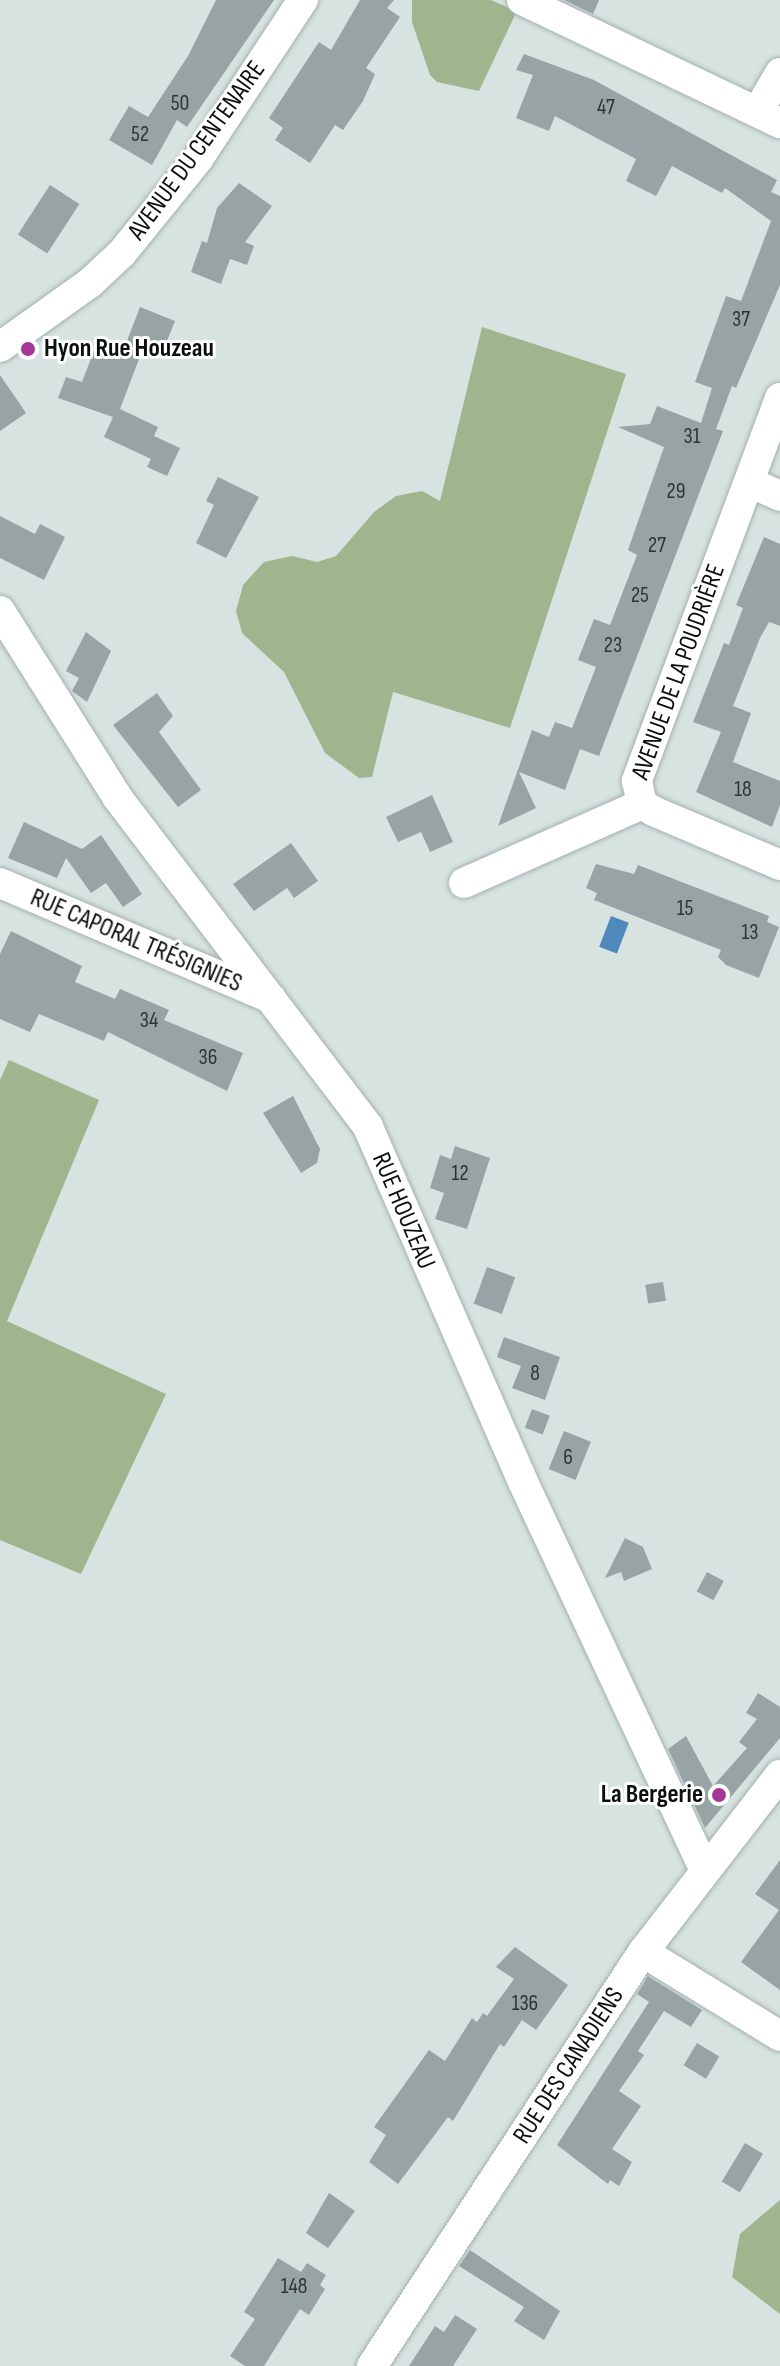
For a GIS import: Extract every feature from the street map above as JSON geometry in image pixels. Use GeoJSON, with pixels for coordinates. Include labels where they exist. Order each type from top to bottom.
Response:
{"type":"FeatureCollection","features":[{"type":"Feature","properties":{"kind":"street","name":"AVENUE DU CENTENAIRE"},"geometry":{"type":"LineString","coordinates":[[0,347],[91,282],[122,253],[198,159],[303,0]]}},
{"type":"Feature","properties":{"kind":"street"},"geometry":{"type":"LineString","coordinates":[[522,0],[769,117],[780,73]]}},
{"type":"Feature","properties":{"kind":"street","name":"AVENUE DE LA POUDRIÈRE"},"geometry":{"type":"LineString","coordinates":[[780,398],[640,765],[637,781],[642,804],[780,865]]}},
{"type":"Feature","properties":{"kind":"street"},"geometry":{"type":"LineString","coordinates":[[749,482],[780,496]]}},
{"type":"Feature","properties":{"kind":"street","name":"RUE HOUZEAU"},"geometry":{"type":"LineString","coordinates":[[0,611],[117,797],[368,1127],[517,1468],[705,1871]]}},
{"type":"Feature","properties":{"kind":"street"},"geometry":{"type":"LineString","coordinates":[[464,883],[642,804]]}},
{"type":"Feature","properties":{"kind":"street","name":"RUE CAPORAL TRÉSIGNIES"},"geometry":{"type":"LineString","coordinates":[[0,883],[272,998]]}},
{"type":"Feature","properties":{"kind":"street","name":"RUE DES CANADIENS"},"geometry":{"type":"LineString","coordinates":[[372,2366],[643,1952],[780,1775]]}},
{"type":"Feature","properties":{"kind":"street"},"geometry":{"type":"LineString","coordinates":[[643,1952],[780,2036]]}},
{"type":"Feature","properties":{"kind":"green space"},"geometry":{"type":"Polygon","coordinates":[[[412,0],[491,0],[512,9],[515,15],[479,91],[437,82],[430,75],[412,22],[412,0]]]}},
{"type":"Feature","properties":{"kind":"green space"},"geometry":{"type":"Polygon","coordinates":[[[482,327],[626,374],[510,728],[393,692],[372,777],[359,778],[325,753],[284,672],[242,633],[236,611],[243,585],[264,562],[292,556],[317,562],[336,556],[374,512],[396,496],[422,491],[440,501],[482,327]]]}},
{"type":"Feature","properties":{"kind":"green space"},"geometry":{"type":"Polygon","coordinates":[[[9,1060],[99,1100],[7,1321],[166,1394],[81,1574],[0,1540],[0,1080],[9,1060]]]}},
{"type":"Feature","properties":{"kind":"green space"},"geometry":{"type":"Polygon","coordinates":[[[780,2200],[780,2314],[732,2277],[740,2234],[780,2200]]]}},
{"type":"Feature","properties":{"kind":"water"},"geometry":{"type":"Polygon","coordinates":[[[611,916],[629,923],[617,954],[599,947],[611,916]]]}},
{"type":"Feature","properties":{"kind":"building"},"geometry":{"type":"Polygon","coordinates":[[[216,0],[274,0],[187,127],[177,120],[152,165],[109,140],[129,106],[148,117],[188,56],[216,0]]]}},
{"type":"Feature","properties":{"kind":"building"},"geometry":{"type":"Polygon","coordinates":[[[360,0],[394,0],[387,8],[400,17],[366,68],[375,74],[363,101],[343,130],[335,125],[310,163],[275,140],[283,128],[269,118],[319,42],[331,50],[360,0]]]}},
{"type":"Feature","properties":{"kind":"building"},"geometry":{"type":"Polygon","coordinates":[[[564,0],[599,0],[593,14],[564,0]]]}},
{"type":"Feature","properties":{"kind":"building"},"geometry":{"type":"Polygon","coordinates":[[[524,54],[594,80],[777,180],[771,192],[780,196],[780,285],[736,388],[732,386],[716,429],[723,431],[599,756],[580,749],[565,790],[519,772],[536,808],[498,826],[532,730],[549,737],[555,722],[572,728],[596,667],[578,660],[594,619],[610,625],[637,555],[628,550],[664,447],[618,427],[650,424],[657,406],[701,423],[712,388],[695,382],[726,296],[741,301],[771,221],[725,188],[722,193],[672,166],[656,196],[626,181],[636,159],[555,116],[549,131],[516,118],[533,75],[516,70],[524,54]]]}},
{"type":"Feature","properties":{"kind":"building"},"geometry":{"type":"Polygon","coordinates":[[[239,183],[272,206],[245,242],[254,246],[247,265],[230,259],[221,284],[191,272],[202,241],[207,243],[217,208],[239,183]]]}},
{"type":"Feature","properties":{"kind":"building"},"geometry":{"type":"Polygon","coordinates":[[[50,185],[79,204],[47,254],[18,234],[50,185]]]}},
{"type":"Feature","properties":{"kind":"building"},"geometry":{"type":"Polygon","coordinates":[[[140,307],[175,321],[162,353],[144,346],[120,409],[158,427],[154,436],[180,448],[167,476],[147,467],[151,459],[104,437],[113,417],[58,398],[66,377],[82,382],[95,348],[120,359],[140,307]]]}},
{"type":"Feature","properties":{"kind":"building"},"geometry":{"type":"Polygon","coordinates":[[[0,375],[26,413],[0,431],[0,375]]]}},
{"type":"Feature","properties":{"kind":"building"},"geometry":{"type":"Polygon","coordinates":[[[218,477],[259,497],[226,558],[196,543],[214,505],[206,501],[218,477]]]}},
{"type":"Feature","properties":{"kind":"building"},"geometry":{"type":"Polygon","coordinates":[[[0,516],[35,534],[40,524],[65,537],[44,580],[0,558],[0,516]]]}},
{"type":"Feature","properties":{"kind":"building"},"geometry":{"type":"Polygon","coordinates":[[[764,537],[780,544],[780,626],[769,622],[733,706],[751,713],[733,762],[780,781],[780,805],[772,827],[696,792],[721,732],[693,722],[724,643],[729,645],[743,608],[736,605],[764,537]]]}},
{"type":"Feature","properties":{"kind":"building"},"geometry":{"type":"Polygon","coordinates":[[[86,632],[111,651],[87,702],[72,691],[79,678],[66,671],[86,632]]]}},
{"type":"Feature","properties":{"kind":"building"},"geometry":{"type":"Polygon","coordinates":[[[157,693],[173,716],[159,732],[201,790],[178,807],[113,725],[157,693]]]}},
{"type":"Feature","properties":{"kind":"building"},"geometry":{"type":"Polygon","coordinates":[[[432,795],[453,842],[430,852],[421,832],[398,842],[386,817],[432,795]]]}},
{"type":"Feature","properties":{"kind":"building"},"geometry":{"type":"Polygon","coordinates":[[[24,822],[82,849],[101,835],[142,894],[123,907],[106,883],[91,893],[66,858],[57,878],[8,858],[24,822]]]}},
{"type":"Feature","properties":{"kind":"building"},"geometry":{"type":"Polygon","coordinates":[[[291,843],[318,881],[294,898],[287,888],[254,911],[233,884],[291,843]]]}},
{"type":"Feature","properties":{"kind":"building"},"geometry":{"type":"Polygon","coordinates":[[[596,864],[634,874],[638,865],[769,916],[767,922],[779,927],[759,978],[726,965],[718,957],[721,950],[594,900],[597,893],[586,888],[596,864]]]}},
{"type":"Feature","properties":{"kind":"building"},"geometry":{"type":"Polygon","coordinates":[[[11,931],[82,966],[75,982],[115,999],[120,989],[169,1010],[164,1020],[243,1053],[227,1091],[108,1032],[104,1041],[39,1014],[30,1032],[0,1019],[0,954],[11,931]]]}},
{"type":"Feature","properties":{"kind":"building"},"geometry":{"type":"Polygon","coordinates":[[[293,1096],[320,1149],[317,1163],[301,1173],[263,1113],[293,1096]]]}},
{"type":"Feature","properties":{"kind":"building"},"geometry":{"type":"Polygon","coordinates":[[[455,1146],[490,1158],[467,1229],[435,1219],[444,1193],[430,1188],[440,1155],[451,1159],[455,1146]]]}},
{"type":"Feature","properties":{"kind":"building"},"geometry":{"type":"Polygon","coordinates":[[[487,1267],[515,1277],[502,1314],[474,1304],[487,1267]]]}},
{"type":"Feature","properties":{"kind":"building"},"geometry":{"type":"Polygon","coordinates":[[[663,1282],[666,1301],[648,1304],[645,1285],[663,1282]]]}},
{"type":"Feature","properties":{"kind":"building"},"geometry":{"type":"Polygon","coordinates":[[[504,1337],[560,1357],[545,1400],[512,1388],[521,1366],[497,1357],[504,1337]]]}},
{"type":"Feature","properties":{"kind":"building"},"geometry":{"type":"Polygon","coordinates":[[[532,1409],[550,1416],[543,1434],[525,1428],[532,1409]]]}},
{"type":"Feature","properties":{"kind":"building"},"geometry":{"type":"Polygon","coordinates":[[[564,1431],[591,1442],[576,1480],[549,1469],[564,1431]]]}},
{"type":"Feature","properties":{"kind":"building"},"geometry":{"type":"Polygon","coordinates":[[[625,1538],[643,1547],[652,1569],[624,1581],[621,1572],[605,1578],[625,1538]]]}},
{"type":"Feature","properties":{"kind":"building"},"geometry":{"type":"Polygon","coordinates":[[[707,1572],[724,1581],[713,1600],[697,1591],[707,1572]]]}},
{"type":"Feature","properties":{"kind":"building"},"geometry":{"type":"Polygon","coordinates":[[[758,1693],[780,1707],[780,1738],[705,1828],[668,1749],[686,1736],[713,1786],[747,1748],[739,1742],[757,1719],[746,1713],[758,1693]]]}},
{"type":"Feature","properties":{"kind":"building"},"geometry":{"type":"Polygon","coordinates":[[[780,1860],[780,1990],[741,1962],[779,1910],[755,1894],[780,1860]]]}},
{"type":"Feature","properties":{"kind":"building"},"geometry":{"type":"Polygon","coordinates":[[[515,1947],[568,1985],[536,2030],[522,2020],[504,2047],[500,2044],[453,2121],[448,2117],[398,2184],[369,2162],[386,2135],[374,2127],[429,2050],[445,2061],[472,2018],[477,2022],[483,2013],[487,2016],[514,1979],[496,1967],[515,1947]]]}},
{"type":"Feature","properties":{"kind":"building"},"geometry":{"type":"Polygon","coordinates":[[[648,1976],[702,2010],[691,2027],[664,2011],[638,2051],[644,2055],[619,2091],[641,2106],[612,2149],[632,2162],[619,2186],[610,2180],[608,2184],[557,2145],[649,2002],[637,1994],[648,1976]]]}},
{"type":"Feature","properties":{"kind":"building"},"geometry":{"type":"Polygon","coordinates":[[[697,2043],[719,2056],[706,2079],[684,2065],[697,2043]]]}},
{"type":"Feature","properties":{"kind":"building"},"geometry":{"type":"Polygon","coordinates":[[[745,2143],[763,2154],[740,2192],[722,2182],[745,2143]]]}},
{"type":"Feature","properties":{"kind":"building"},"geometry":{"type":"Polygon","coordinates":[[[329,2193],[355,2211],[328,2248],[306,2233],[329,2193]]]}},
{"type":"Feature","properties":{"kind":"building"},"geometry":{"type":"Polygon","coordinates":[[[470,2250],[560,2311],[544,2340],[514,2321],[524,2307],[459,2266],[470,2250]]]}},
{"type":"Feature","properties":{"kind":"building"},"geometry":{"type":"Polygon","coordinates":[[[278,2258],[301,2272],[307,2263],[326,2275],[320,2285],[325,2289],[309,2315],[300,2309],[264,2366],[245,2366],[230,2356],[255,2319],[244,2312],[278,2258]]]}},
{"type":"Feature","properties":{"kind":"building"},"geometry":{"type":"Polygon","coordinates":[[[455,2315],[477,2329],[453,2366],[409,2366],[435,2326],[444,2332],[455,2315]]]}},
{"type":"Feature","properties":{"kind":"place","name":"Hyon Rue Houzeau"},"geometry":{"type":"Point","coordinates":[28,349]}},
{"type":"Feature","properties":{"kind":"place","name":"La Bergerie"},"geometry":{"type":"Point","coordinates":[719,1795]}}]}
